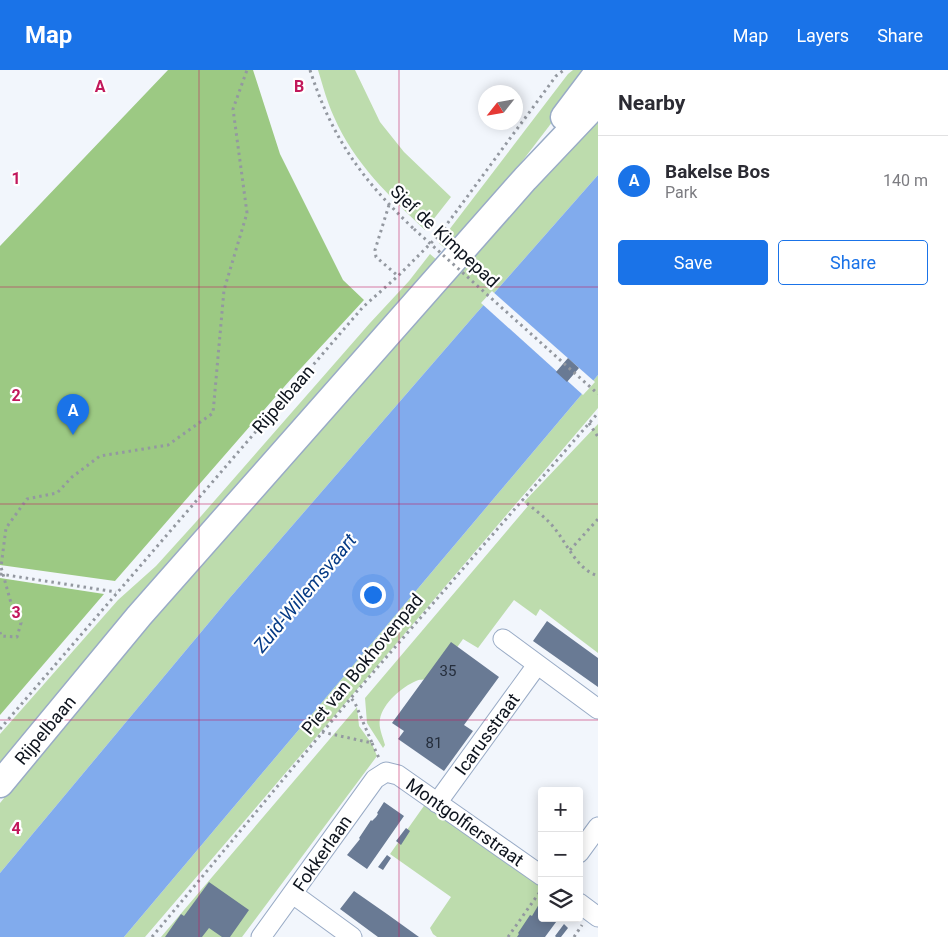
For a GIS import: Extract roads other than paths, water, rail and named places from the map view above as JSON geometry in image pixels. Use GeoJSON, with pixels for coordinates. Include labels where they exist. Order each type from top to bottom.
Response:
{"type":"FeatureCollection","features":[{"type":"Feature","properties":{"kind":"main road","name":"Rijpelbaan"},"geometry":{"type":"LineString","coordinates":[[524,179],[565,115],[598,72]]}},
{"type":"Feature","properties":{"kind":"main road","name":"Rijpelbaan"},"geometry":{"type":"LineString","coordinates":[[0,784],[140,616],[524,179],[598,102]]}},
{"type":"Feature","properties":{"kind":"street"},"geometry":{"type":"LineString","coordinates":[[503,640],[598,709]]}},
{"type":"Feature","properties":{"kind":"street","name":"Icarusstraat"},"geometry":{"type":"LineString","coordinates":[[437,803],[537,665]]}},
{"type":"Feature","properties":{"kind":"street","name":"Montgolfierstraat"},"geometry":{"type":"LineString","coordinates":[[386,772],[398,775],[538,873]]}},
{"type":"Feature","properties":{"kind":"street","name":"Fokkerlaan"},"geometry":{"type":"LineString","coordinates":[[261,937],[375,779],[386,772]]}},
{"type":"Feature","properties":{"kind":"street"},"geometry":{"type":"LineString","coordinates":[[583,848],[598,827]]}},
{"type":"Feature","properties":{"kind":"street"},"geometry":{"type":"LineString","coordinates":[[293,894],[352,937]]}},
{"type":"Feature","properties":{"kind":"street"},"geometry":{"type":"LineString","coordinates":[[583,906],[598,917]]}},
{"type":"Feature","properties":{"kind":"water","name":"Zuid-Willemsvaart"},"geometry":{"type":"Polygon","coordinates":[[[598,175],[598,375],[124,937],[0,937],[0,873],[227,601],[598,175]]]}},
{"type":"Feature","properties":{"kind":"place","name":"Bakelse Bos"},"geometry":{"type":"Point","coordinates":[73,435]}}]}
